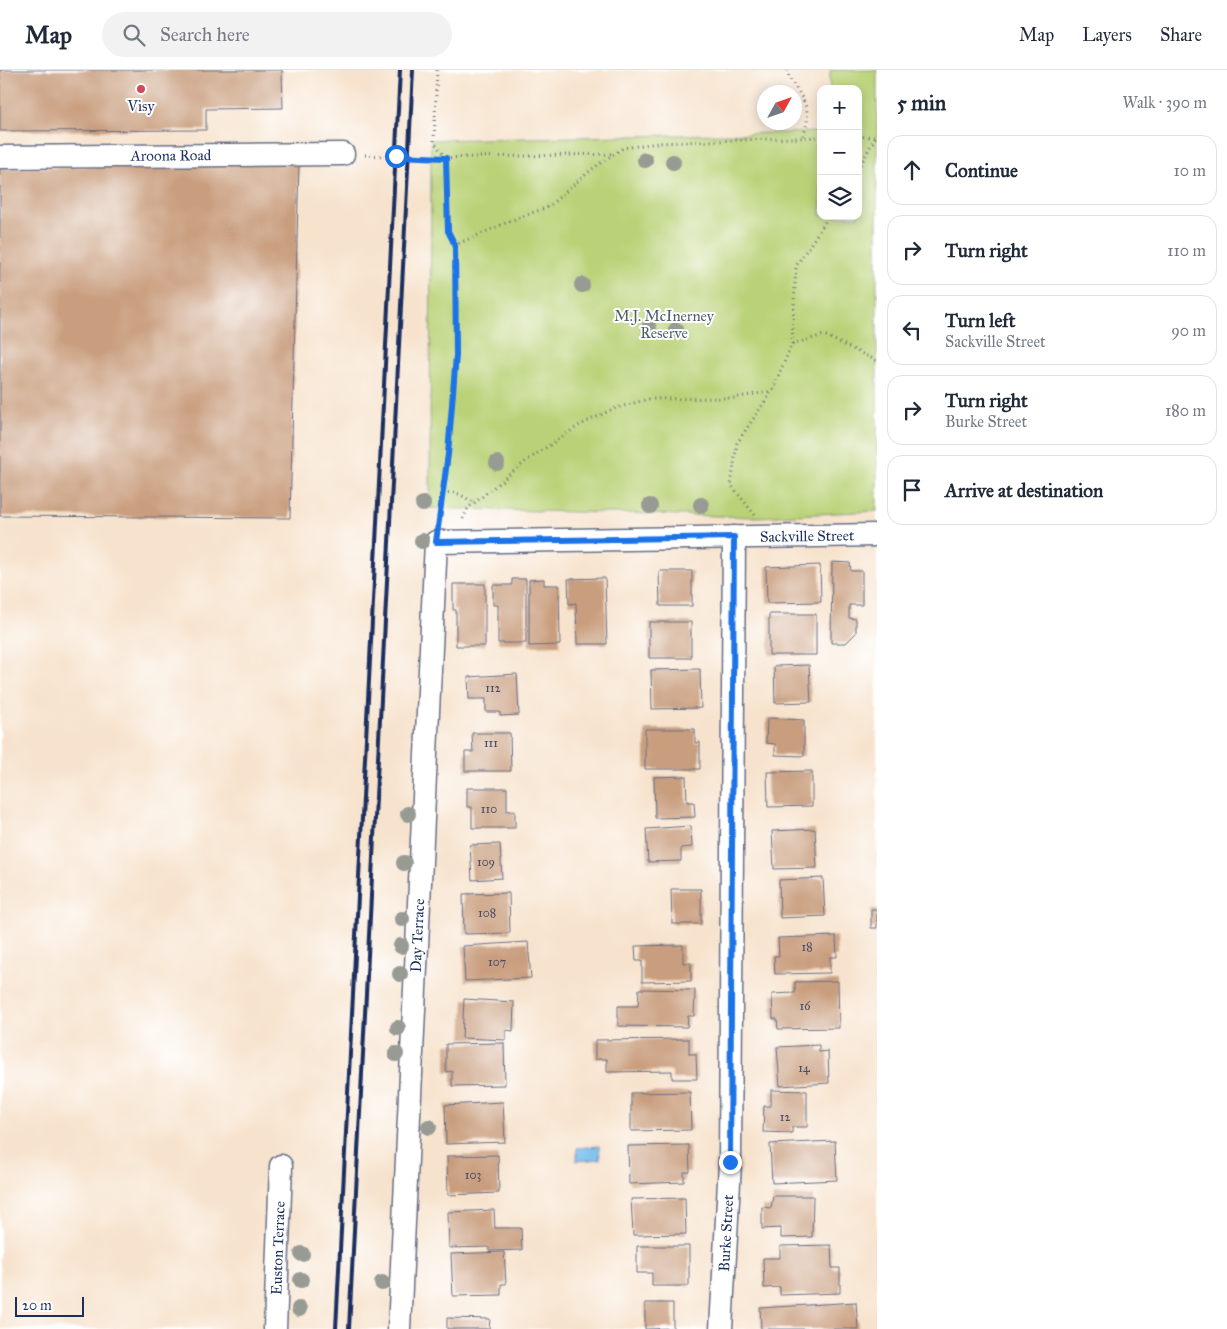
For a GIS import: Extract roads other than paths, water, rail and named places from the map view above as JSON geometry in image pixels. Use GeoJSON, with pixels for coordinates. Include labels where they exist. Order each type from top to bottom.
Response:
{"type":"FeatureCollection","features":[{"type":"Feature","properties":{"kind":"street","name":"Aroona Road"},"geometry":{"type":"LineString","coordinates":[[0,156],[343,154]]}},
{"type":"Feature","properties":{"kind":"street","name":"Sackville Street"},"geometry":{"type":"LineString","coordinates":[[445,543],[877,535]]}},
{"type":"Feature","properties":{"kind":"street","name":"Burke Street"},"geometry":{"type":"LineString","coordinates":[[721,1329],[730,1162],[734,537]]}},
{"type":"Feature","properties":{"kind":"street","name":"Day Terrace"},"geometry":{"type":"LineString","coordinates":[[399,1329],[445,543]]}},
{"type":"Feature","properties":{"kind":"street","name":"Euston Terrace"},"geometry":{"type":"LineString","coordinates":[[275,1329],[281,1166]]}},
{"type":"Feature","properties":{"kind":"water"},"geometry":{"type":"Polygon","coordinates":[[[599,1146],[600,1159],[577,1161],[577,1148],[599,1146]]]}},
{"type":"Feature","properties":{"kind":"railway"},"geometry":{"type":"LineString","coordinates":[[336,1329],[400,70]]}},
{"type":"Feature","properties":{"kind":"railway"},"geometry":{"type":"LineString","coordinates":[[349,1329],[413,70]]}},
{"type":"Feature","properties":{"kind":"place","name":"Visy"},"geometry":{"type":"Point","coordinates":[141,89]}},
{"type":"Feature","properties":{"kind":"park label","name":"M.J. McInerney Reserve"},"geometry":{"type":"Point","coordinates":[664,324]}}]}
